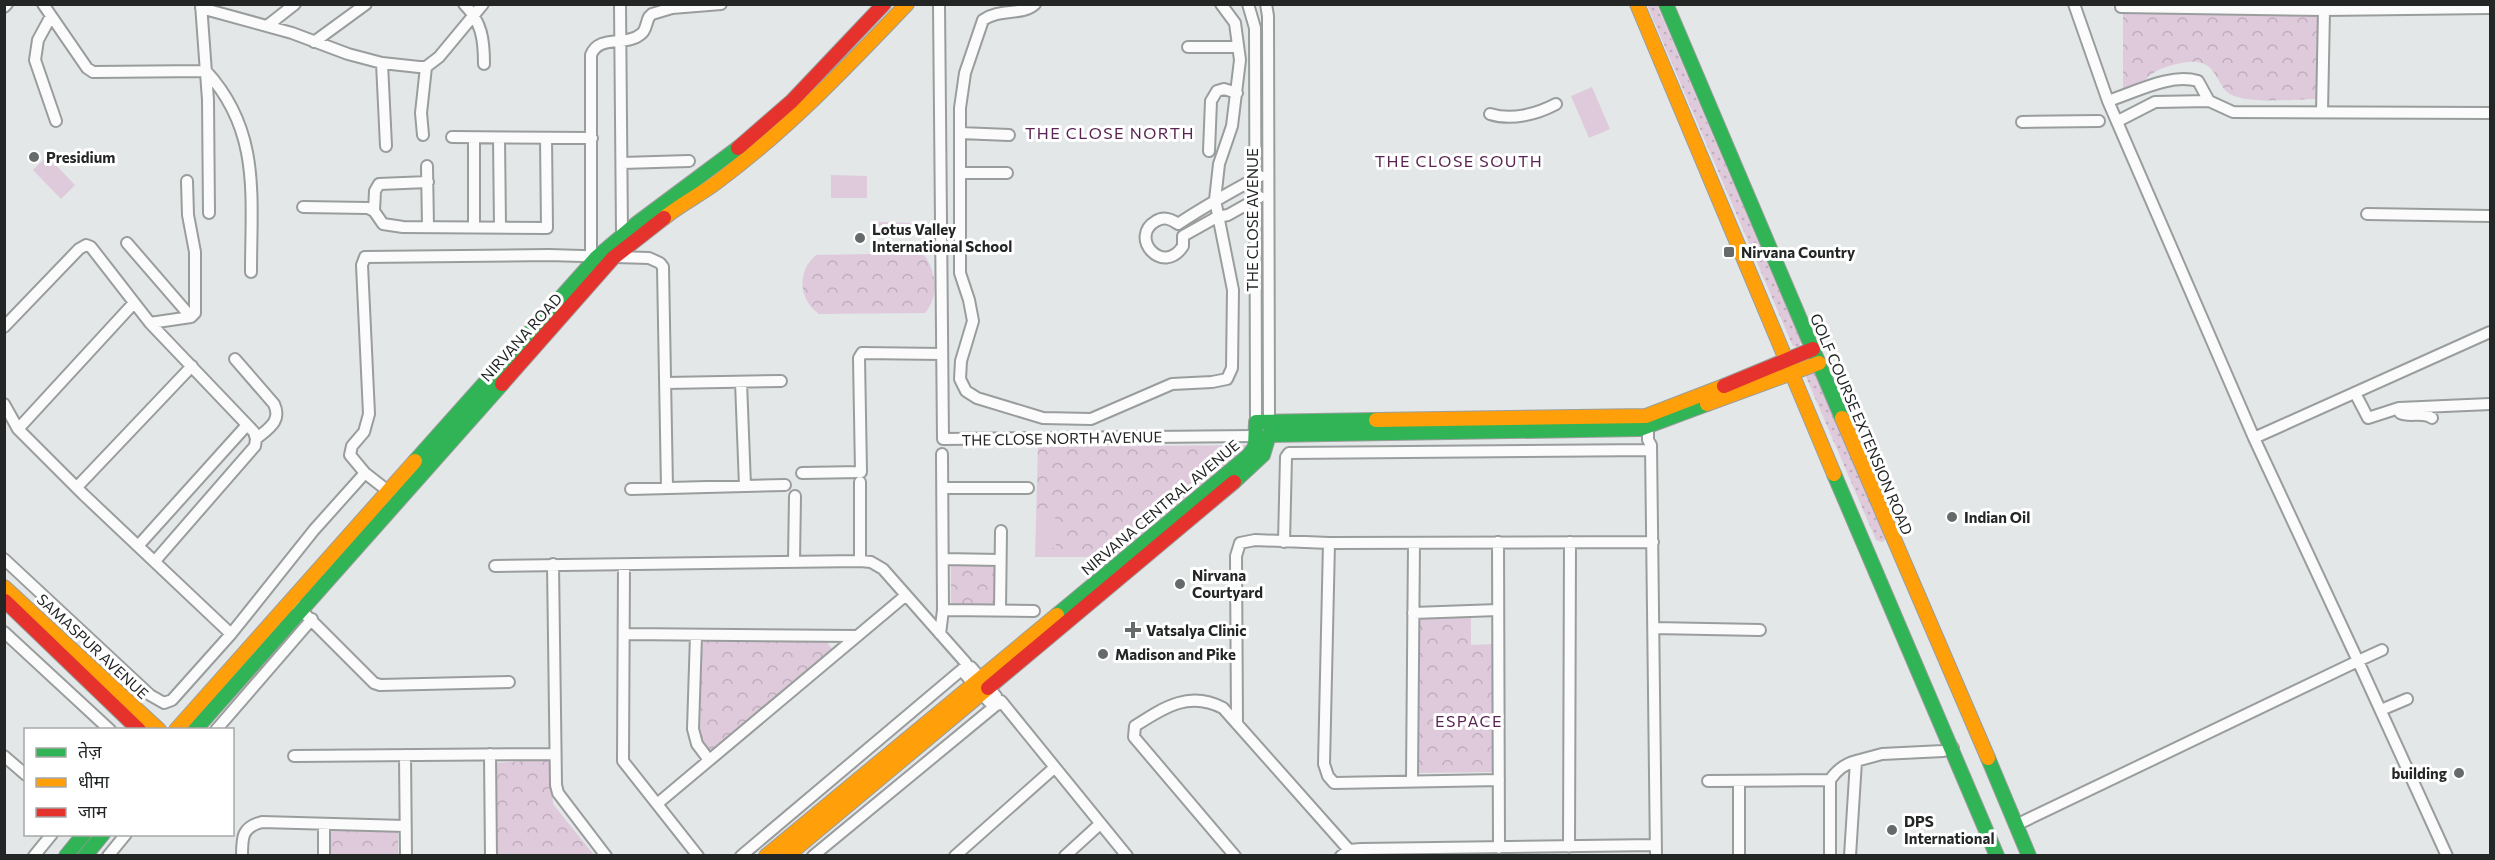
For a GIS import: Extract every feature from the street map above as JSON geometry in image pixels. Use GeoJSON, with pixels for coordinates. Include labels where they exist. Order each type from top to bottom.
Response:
{"type":"FeatureCollection","features":[{"type":"Feature","properties":{"kind":"main road","name":"NIRVANA ROAD"},"geometry":{"type":"LineString","coordinates":[[196,728],[388,491],[594,257],[645,216],[700,179],[761,129],[809,83],[884,4]]}},
{"type":"Feature","properties":{"kind":"main road","name":"NIRVANA ROAD"},"geometry":{"type":"LineString","coordinates":[[177,728],[296,604],[613,258],[671,212],[717,182],[787,124],[835,80],[907,4]]}},
{"type":"Feature","properties":{"kind":"main road"},"geometry":{"type":"LineString","coordinates":[[1636,4],[1997,855]]}},
{"type":"Feature","properties":{"kind":"main road","name":"GOLF COURSE EXTENSION ROAD"},"geometry":{"type":"LineString","coordinates":[[1666,4],[2029,855]]}},
{"type":"Feature","properties":{"kind":"main road"},"geometry":{"type":"LineString","coordinates":[[1789,369],[1813,350]]}},
{"type":"Feature","properties":{"kind":"main road"},"geometry":{"type":"LineString","coordinates":[[1262,429],[1652,420],[1789,369],[1819,363]]}},
{"type":"Feature","properties":{"kind":"main road","name":"NIRVANA CENTRAL AVENUE"},"geometry":{"type":"LineString","coordinates":[[787,855],[1248,456],[1255,447],[1262,429]]}},
{"type":"Feature","properties":{"kind":"main road","name":"SAMASPUR AVENUE"},"geometry":{"type":"LineString","coordinates":[[4,587],[158,728]]}},
{"type":"Feature","properties":{"kind":"main road","name":"SAMASPUR AVENUE"},"geometry":{"type":"LineString","coordinates":[[4,601],[138,728]]}},
{"type":"Feature","properties":{"kind":"main road","name":"NIRVANA CENTRAL AVENUE"},"geometry":{"type":"LineString","coordinates":[[766,855],[981,686]]}},
{"type":"Feature","properties":{"kind":"main road"},"geometry":{"type":"LineString","coordinates":[[66,855],[82,836]]}},
{"type":"Feature","properties":{"kind":"main road"},"geometry":{"type":"LineString","coordinates":[[85,855],[101,836]]}},
{"type":"Feature","properties":{"kind":"street"},"geometry":{"type":"LineString","coordinates":[[43,4],[87,68],[93,72],[206,71],[223,90],[243,131],[247,146],[250,174],[251,272]]}},
{"type":"Feature","properties":{"kind":"street"},"geometry":{"type":"LineString","coordinates":[[267,26],[295,4]]}},
{"type":"Feature","properties":{"kind":"street"},"geometry":{"type":"LineString","coordinates":[[314,42],[366,4]]}},
{"type":"Feature","properties":{"kind":"street"},"geometry":{"type":"LineString","coordinates":[[464,4],[474,14],[484,37],[484,64]]}},
{"type":"Feature","properties":{"kind":"street"},"geometry":{"type":"LineString","coordinates":[[209,213],[206,71],[201,6],[382,63],[426,67],[439,57],[483,4]]}},
{"type":"Feature","properties":{"kind":"street"},"geometry":{"type":"LineString","coordinates":[[620,4],[622,234]]}},
{"type":"Feature","properties":{"kind":"street"},"geometry":{"type":"LineString","coordinates":[[594,257],[591,55],[596,46],[603,43],[620,41],[643,33],[646,22],[646,4]]}},
{"type":"Feature","properties":{"kind":"street"},"geometry":{"type":"LineString","coordinates":[[646,22],[652,14],[663,10],[722,4]]}},
{"type":"Feature","properties":{"kind":"street","name":"THE CLOSE NORTH AVENUE"},"geometry":{"type":"LineString","coordinates":[[939,4],[943,439],[1262,429]]}},
{"type":"Feature","properties":{"kind":"street"},"geometry":{"type":"LineString","coordinates":[[1035,4],[1023,11],[1007,11],[990,15],[983,20],[965,73],[960,108],[960,273],[973,321],[961,361],[960,379],[966,391],[977,398],[1043,418],[1091,419],[1172,384],[1227,379],[1232,368],[1233,290],[1215,200],[1219,164],[1228,143],[1237,93],[1240,60],[1235,23],[1221,4]]}},
{"type":"Feature","properties":{"kind":"street"},"geometry":{"type":"LineString","coordinates":[[2074,4],[2108,100],[2254,438],[2447,855]]}},
{"type":"Feature","properties":{"kind":"street"},"geometry":{"type":"LineString","coordinates":[[1250,8],[1266,5]]}},
{"type":"Feature","properties":{"kind":"street","name":"THE CLOSE AVENUE"},"geometry":{"type":"LineString","coordinates":[[1262,429],[1269,193],[1268,16],[1266,5]]}},
{"type":"Feature","properties":{"kind":"street"},"geometry":{"type":"LineString","coordinates":[[2121,6],[2164,5],[2324,10],[2434,6],[2484,7]]}},
{"type":"Feature","properties":{"kind":"street","name":"THE CLOSE AVENUE"},"geometry":{"type":"LineString","coordinates":[[1250,8],[1255,28],[1256,199],[1262,429]]}},
{"type":"Feature","properties":{"kind":"street"},"geometry":{"type":"LineString","coordinates":[[2322,112],[2324,10]]}},
{"type":"Feature","properties":{"kind":"street"},"geometry":{"type":"LineString","coordinates":[[51,16],[38,40],[35,60],[56,121]]}},
{"type":"Feature","properties":{"kind":"street"},"geometry":{"type":"LineString","coordinates":[[1188,47],[1238,47]]}},
{"type":"Feature","properties":{"kind":"street"},"geometry":{"type":"LineString","coordinates":[[1255,56],[1268,56]]}},
{"type":"Feature","properties":{"kind":"street"},"geometry":{"type":"LineString","coordinates":[[382,63],[386,146]]}},
{"type":"Feature","properties":{"kind":"street"},"geometry":{"type":"LineString","coordinates":[[423,135],[422,113],[426,67]]}},
{"type":"Feature","properties":{"kind":"street"},"geometry":{"type":"LineString","coordinates":[[2108,100],[2182,78],[2198,81],[2209,101]]}},
{"type":"Feature","properties":{"kind":"street"},"geometry":{"type":"LineString","coordinates":[[1209,151],[1213,95],[1224,89],[1237,93]]}},
{"type":"Feature","properties":{"kind":"street"},"geometry":{"type":"LineString","coordinates":[[1255,101],[1268,101]]}},
{"type":"Feature","properties":{"kind":"street"},"geometry":{"type":"LineString","coordinates":[[2118,121],[2155,102],[2209,101],[2233,112],[2490,113]]}},
{"type":"Feature","properties":{"kind":"street"},"geometry":{"type":"LineString","coordinates":[[1490,114],[1497,116],[1536,114],[1556,104]]}},
{"type":"Feature","properties":{"kind":"street"},"geometry":{"type":"LineString","coordinates":[[2022,122],[2099,121]]}},
{"type":"Feature","properties":{"kind":"street"},"geometry":{"type":"LineString","coordinates":[[960,133],[1009,135]]}},
{"type":"Feature","properties":{"kind":"street"},"geometry":{"type":"LineString","coordinates":[[452,137],[592,138]]}},
{"type":"Feature","properties":{"kind":"street"},"geometry":{"type":"LineString","coordinates":[[474,138],[474,226]]}},
{"type":"Feature","properties":{"kind":"street"},"geometry":{"type":"LineString","coordinates":[[499,138],[500,227]]}},
{"type":"Feature","properties":{"kind":"street"},"geometry":{"type":"LineString","coordinates":[[303,207],[362,207],[374,211],[383,224],[428,227],[547,228],[546,138]]}},
{"type":"Feature","properties":{"kind":"street"},"geometry":{"type":"LineString","coordinates":[[622,163],[689,161]]}},
{"type":"Feature","properties":{"kind":"street"},"geometry":{"type":"LineString","coordinates":[[427,166],[428,227]]}},
{"type":"Feature","properties":{"kind":"street"},"geometry":{"type":"LineString","coordinates":[[1269,171],[1215,200],[1178,224],[1167,218],[1154,222],[1146,232],[1147,245],[1155,255],[1168,257],[1183,246],[1183,236],[1269,193]]}},
{"type":"Feature","properties":{"kind":"street"},"geometry":{"type":"LineString","coordinates":[[960,173],[1007,173]]}},
{"type":"Feature","properties":{"kind":"street"},"geometry":{"type":"LineString","coordinates":[[150,323],[191,317],[196,309],[195,252],[188,215],[188,181]]}},
{"type":"Feature","properties":{"kind":"street"},"geometry":{"type":"LineString","coordinates":[[374,211],[375,191],[379,184],[428,182]]}},
{"type":"Feature","properties":{"kind":"street"},"geometry":{"type":"LineString","coordinates":[[2367,214],[2490,216]]}},
{"type":"Feature","properties":{"kind":"street"},"geometry":{"type":"LineString","coordinates":[[127,243],[191,317]]}},
{"type":"Feature","properties":{"kind":"street"},"geometry":{"type":"LineString","coordinates":[[4,327],[86,245],[95,251],[133,304],[247,425],[256,439]]}},
{"type":"Feature","properties":{"kind":"street"},"geometry":{"type":"LineString","coordinates":[[388,491],[365,473],[350,455],[352,446],[364,432],[369,414],[362,265],[364,258],[594,257],[649,258],[660,262],[663,267],[667,488]]}},
{"type":"Feature","properties":{"kind":"street"},"geometry":{"type":"LineString","coordinates":[[18,429],[133,304]]}},
{"type":"Feature","properties":{"kind":"street"},"geometry":{"type":"LineString","coordinates":[[2254,438],[2490,333]]}},
{"type":"Feature","properties":{"kind":"street"},"geometry":{"type":"LineString","coordinates":[[802,473],[861,472],[859,358],[862,353],[942,354]]}},
{"type":"Feature","properties":{"kind":"street"},"geometry":{"type":"LineString","coordinates":[[155,561],[255,446],[256,439],[276,421],[277,411],[274,404],[235,359]]}},
{"type":"Feature","properties":{"kind":"street"},"geometry":{"type":"LineString","coordinates":[[77,487],[192,366]]}},
{"type":"Feature","properties":{"kind":"street"},"geometry":{"type":"LineString","coordinates":[[666,383],[781,381]]}},
{"type":"Feature","properties":{"kind":"street"},"geometry":{"type":"LineString","coordinates":[[741,382],[745,486]]}},
{"type":"Feature","properties":{"kind":"street"},"geometry":{"type":"LineString","coordinates":[[2358,392],[2371,417],[2399,408],[2457,404],[2457,408],[2461,411],[2490,408]]}},
{"type":"Feature","properties":{"kind":"street"},"geometry":{"type":"LineString","coordinates":[[5,405],[18,429],[231,634]]}},
{"type":"Feature","properties":{"kind":"street"},"geometry":{"type":"LineString","coordinates":[[2399,408],[2400,413],[2404,415],[2428,415],[2432,418]]}},
{"type":"Feature","properties":{"kind":"street"},"geometry":{"type":"LineString","coordinates":[[1235,855],[1134,737],[1135,726],[1167,705],[1210,701],[1223,708],[1345,853],[1569,847],[1656,850],[1651,447],[1654,441],[1652,420]]}},
{"type":"Feature","properties":{"kind":"street"},"geometry":{"type":"LineString","coordinates":[[138,546],[247,425]]}},
{"type":"Feature","properties":{"kind":"street"},"geometry":{"type":"LineString","coordinates":[[1284,542],[1286,457],[1289,453],[1651,447]]}},
{"type":"Feature","properties":{"kind":"street","name":"THE CLOSE NORTH AVENUE"},"geometry":{"type":"LineString","coordinates":[[940,634],[943,610],[942,454]]}},
{"type":"Feature","properties":{"kind":"street"},"geometry":{"type":"LineString","coordinates":[[4,559],[150,695],[164,703],[172,700],[231,634],[314,530],[365,473]]}},
{"type":"Feature","properties":{"kind":"street"},"geometry":{"type":"LineString","coordinates":[[860,482],[860,561]]}},
{"type":"Feature","properties":{"kind":"street"},"geometry":{"type":"LineString","coordinates":[[631,489],[785,485]]}},
{"type":"Feature","properties":{"kind":"street"},"geometry":{"type":"LineString","coordinates":[[943,488],[1028,488]]}},
{"type":"Feature","properties":{"kind":"street"},"geometry":{"type":"LineString","coordinates":[[794,561],[795,496]]}},
{"type":"Feature","properties":{"kind":"street"},"geometry":{"type":"LineString","coordinates":[[1000,531],[1000,610]]}},
{"type":"Feature","properties":{"kind":"street"},"geometry":{"type":"LineString","coordinates":[[1237,724],[1237,549],[1240,543],[1255,540],[1329,543],[1653,542]]}},
{"type":"Feature","properties":{"kind":"street"},"geometry":{"type":"LineString","coordinates":[[1498,542],[1499,848]]}},
{"type":"Feature","properties":{"kind":"street"},"geometry":{"type":"LineString","coordinates":[[1569,847],[1570,542]]}},
{"type":"Feature","properties":{"kind":"street"},"geometry":{"type":"LineString","coordinates":[[1329,543],[1324,764],[1328,776],[1334,783],[1499,780]]}},
{"type":"Feature","properties":{"kind":"street"},"geometry":{"type":"LineString","coordinates":[[1412,780],[1414,543]]}},
{"type":"Feature","properties":{"kind":"street"},"geometry":{"type":"LineString","coordinates":[[943,559],[1000,560]]}},
{"type":"Feature","properties":{"kind":"street"},"geometry":{"type":"LineString","coordinates":[[495,566],[794,561],[871,562],[883,569],[966,663],[964,673],[996,696],[997,705]]}},
{"type":"Feature","properties":{"kind":"street"},"geometry":{"type":"LineString","coordinates":[[553,564],[554,754],[558,793],[606,855]]}},
{"type":"Feature","properties":{"kind":"street"},"geometry":{"type":"LineString","coordinates":[[624,565],[623,761],[698,855]]}},
{"type":"Feature","properties":{"kind":"street"},"geometry":{"type":"LineString","coordinates":[[657,804],[905,596]]}},
{"type":"Feature","properties":{"kind":"street"},"geometry":{"type":"LineString","coordinates":[[296,604],[374,683],[380,685],[509,682]]}},
{"type":"Feature","properties":{"kind":"street"},"geometry":{"type":"LineString","coordinates":[[943,610],[1034,611]]}},
{"type":"Feature","properties":{"kind":"street"},"geometry":{"type":"LineString","coordinates":[[1413,613],[1498,610]]}},
{"type":"Feature","properties":{"kind":"street"},"geometry":{"type":"LineString","coordinates":[[217,728],[312,619]]}},
{"type":"Feature","properties":{"kind":"street"},"geometry":{"type":"LineString","coordinates":[[1654,628],[1760,630]]}},
{"type":"Feature","properties":{"kind":"street"},"geometry":{"type":"LineString","coordinates":[[4,632],[109,728]]}},
{"type":"Feature","properties":{"kind":"street"},"geometry":{"type":"LineString","coordinates":[[625,634],[857,636]]}},
{"type":"Feature","properties":{"kind":"street"},"geometry":{"type":"LineString","coordinates":[[696,635],[693,729],[697,744],[710,760]]}},
{"type":"Feature","properties":{"kind":"street"},"geometry":{"type":"LineString","coordinates":[[2016,825],[2382,650]]}},
{"type":"Feature","properties":{"kind":"street"},"geometry":{"type":"LineString","coordinates":[[741,855],[965,668]]}},
{"type":"Feature","properties":{"kind":"street"},"geometry":{"type":"LineString","coordinates":[[2381,710],[2407,699]]}},
{"type":"Feature","properties":{"kind":"street"},"geometry":{"type":"LineString","coordinates":[[813,855],[1001,701],[1126,855]]}},
{"type":"Feature","properties":{"kind":"street"},"geometry":{"type":"LineString","coordinates":[[1830,855],[1830,780],[1836,771],[1856,760],[1882,754],[1943,751],[1953,748]]}},
{"type":"Feature","properties":{"kind":"street"},"geometry":{"type":"LineString","coordinates":[[490,754],[491,855]]}},
{"type":"Feature","properties":{"kind":"street"},"geometry":{"type":"LineString","coordinates":[[294,756],[554,754]]}},
{"type":"Feature","properties":{"kind":"street"},"geometry":{"type":"LineString","coordinates":[[405,755],[406,855]]}},
{"type":"Feature","properties":{"kind":"street"},"geometry":{"type":"LineString","coordinates":[[4,756],[24,772]]}},
{"type":"Feature","properties":{"kind":"street"},"geometry":{"type":"LineString","coordinates":[[1850,855],[1856,760]]}},
{"type":"Feature","properties":{"kind":"street"},"geometry":{"type":"LineString","coordinates":[[955,855],[1054,768]]}},
{"type":"Feature","properties":{"kind":"street"},"geometry":{"type":"LineString","coordinates":[[1708,781],[1830,780]]}},
{"type":"Feature","properties":{"kind":"street"},"geometry":{"type":"LineString","coordinates":[[1739,781],[1739,855]]}},
{"type":"Feature","properties":{"kind":"street"},"geometry":{"type":"LineString","coordinates":[[242,855],[242,837],[245,830],[262,822],[405,826]]}},
{"type":"Feature","properties":{"kind":"street"},"geometry":{"type":"LineString","coordinates":[[324,824],[324,855]]}},
{"type":"Feature","properties":{"kind":"street"},"geometry":{"type":"LineString","coordinates":[[1065,855],[1100,825]]}},
{"type":"Feature","properties":{"kind":"street"},"geometry":{"type":"LineString","coordinates":[[34,855],[50,836]]}},
{"type":"Feature","properties":{"kind":"street"},"geometry":{"type":"LineString","coordinates":[[108,855],[124,836]]}},
{"type":"Feature","properties":{"kind":"green space"},"geometry":{"type":"Polygon","coordinates":[[[1647,5],[1657,5],[1801,342],[1799,347],[1793,346],[1791,342],[1647,5]]]}},
{"type":"Feature","properties":{"kind":"green space"},"geometry":{"type":"Polygon","coordinates":[[[2318,10],[2318,99],[2265,100],[2234,96],[2223,88],[2212,70],[2199,62],[2162,68],[2149,76],[2139,88],[2123,92],[2123,11],[2318,10]]]}},
{"type":"Feature","properties":{"kind":"green space"},"geometry":{"type":"Polygon","coordinates":[[[1592,87],[1610,129],[1589,138],[1571,96],[1592,87]]]}},
{"type":"Feature","properties":{"kind":"green space"},"geometry":{"type":"Polygon","coordinates":[[[47,156],[75,185],[61,199],[33,170],[47,156]]]}},
{"type":"Feature","properties":{"kind":"green space"},"geometry":{"type":"Polygon","coordinates":[[[831,175],[867,176],[867,198],[831,198],[831,175]]]}},
{"type":"Feature","properties":{"kind":"green space"},"geometry":{"type":"Polygon","coordinates":[[[878,222],[912,223],[912,237],[878,237],[878,222]]]}},
{"type":"Feature","properties":{"kind":"green space"},"geometry":{"type":"Polygon","coordinates":[[[922,253],[930,266],[934,282],[933,299],[925,313],[819,314],[807,301],[802,285],[803,277],[816,255],[922,253]]]}},
{"type":"Feature","properties":{"kind":"green space"},"geometry":{"type":"Polygon","coordinates":[[[1814,371],[1886,539],[1882,542],[1876,540],[1806,377],[1806,372],[1814,371]]]}},
{"type":"Feature","properties":{"kind":"green space"},"geometry":{"type":"Polygon","coordinates":[[[1249,445],[1113,557],[1035,557],[1038,447],[1249,445]]]}},
{"type":"Feature","properties":{"kind":"green space"},"geometry":{"type":"Polygon","coordinates":[[[1201,457],[1209,467],[1185,486],[1177,476],[1201,457]]]}},
{"type":"Feature","properties":{"kind":"green space"},"geometry":{"type":"Polygon","coordinates":[[[1038,508],[1055,508],[1056,548],[1037,549],[1038,508]]]}},
{"type":"Feature","properties":{"kind":"green space"},"geometry":{"type":"Polygon","coordinates":[[[951,564],[995,565],[994,607],[951,606],[951,564]]]}},
{"type":"Feature","properties":{"kind":"green space"},"geometry":{"type":"Polygon","coordinates":[[[1471,616],[1471,645],[1493,644],[1493,772],[1419,773],[1417,617],[1471,616]]]}},
{"type":"Feature","properties":{"kind":"green space"},"geometry":{"type":"Polygon","coordinates":[[[701,640],[826,641],[835,653],[711,755],[700,742],[701,640]]]}},
{"type":"Feature","properties":{"kind":"green space"},"geometry":{"type":"Polygon","coordinates":[[[550,759],[553,804],[594,855],[497,855],[495,763],[550,759]]]}},
{"type":"Feature","properties":{"kind":"green space"},"geometry":{"type":"Polygon","coordinates":[[[331,829],[398,830],[398,855],[331,856],[331,829]]]}},
{"type":"Feature","properties":{"kind":"traffic: fast"},"geometry":{"type":"LineString","coordinates":[[1666,4],[1842,418]]}},
{"type":"Feature","properties":{"kind":"traffic: fast"},"geometry":{"type":"LineString","coordinates":[[415,461],[597,257],[636,224],[738,148]]}},
{"type":"Feature","properties":{"kind":"traffic: fast"},"geometry":{"type":"LineString","coordinates":[[197,728],[502,384]]}},
{"type":"Feature","properties":{"kind":"traffic: fast"},"geometry":{"type":"LineString","coordinates":[[1234,482],[1263,455],[1269,435],[1640,429],[1707,404]]}},
{"type":"Feature","properties":{"kind":"traffic: fast"},"geometry":{"type":"LineString","coordinates":[[1057,615],[1248,456],[1255,447],[1256,422],[1376,420]]}},
{"type":"Feature","properties":{"kind":"traffic: fast"},"geometry":{"type":"LineString","coordinates":[[1834,474],[1997,856]]}},
{"type":"Feature","properties":{"kind":"traffic: fast"},"geometry":{"type":"LineString","coordinates":[[1988,758],[2029,856]]}},
{"type":"Feature","properties":{"kind":"traffic: fast"},"geometry":{"type":"LineString","coordinates":[[66,856],[82,836]]}},
{"type":"Feature","properties":{"kind":"traffic: fast"},"geometry":{"type":"LineString","coordinates":[[85,856],[101,836]]}},
{"type":"Feature","properties":{"kind":"traffic: slow"},"geometry":{"type":"LineString","coordinates":[[664,218],[717,182],[768,141],[839,74],[907,4]]}},
{"type":"Feature","properties":{"kind":"traffic: slow"},"geometry":{"type":"LineString","coordinates":[[1637,4],[1834,474]]}},
{"type":"Feature","properties":{"kind":"traffic: slow"},"geometry":{"type":"LineString","coordinates":[[1707,404],[1819,363]]}},
{"type":"Feature","properties":{"kind":"traffic: slow"},"geometry":{"type":"LineString","coordinates":[[1376,420],[1646,416],[1724,386]]}},
{"type":"Feature","properties":{"kind":"traffic: slow"},"geometry":{"type":"LineString","coordinates":[[1842,418],[1988,758]]}},
{"type":"Feature","properties":{"kind":"traffic: slow"},"geometry":{"type":"LineString","coordinates":[[178,728],[415,461]]}},
{"type":"Feature","properties":{"kind":"traffic: slow"},"geometry":{"type":"LineString","coordinates":[[4,587],[157,728]]}},
{"type":"Feature","properties":{"kind":"traffic: slow"},"geometry":{"type":"LineString","coordinates":[[766,856],[1057,615]]}},
{"type":"Feature","properties":{"kind":"traffic: slow"},"geometry":{"type":"LineString","coordinates":[[787,856],[988,688]]}},
{"type":"Feature","properties":{"kind":"traffic: jam"},"geometry":{"type":"LineString","coordinates":[[738,148],[792,101],[884,4]]}},
{"type":"Feature","properties":{"kind":"traffic: jam"},"geometry":{"type":"LineString","coordinates":[[502,384],[613,258],[664,218]]}},
{"type":"Feature","properties":{"kind":"traffic: jam"},"geometry":{"type":"LineString","coordinates":[[1724,386],[1813,349]]}},
{"type":"Feature","properties":{"kind":"traffic: jam"},"geometry":{"type":"LineString","coordinates":[[988,688],[1234,482]]}},
{"type":"Feature","properties":{"kind":"traffic: jam"},"geometry":{"type":"LineString","coordinates":[[5,601],[137,728]]}},
{"type":"Feature","properties":{"kind":"place","name":"Presidium"},"geometry":{"type":"Point","coordinates":[34,157]}},
{"type":"Feature","properties":{"kind":"place","name":"Lotus Valley International School"},"geometry":{"type":"Point","coordinates":[860,238]}},
{"type":"Feature","properties":{"kind":"place","name":"Nirvana Country"},"geometry":{"type":"Point","coordinates":[1729,252]}},
{"type":"Feature","properties":{"kind":"place","name":"Indian Oil"},"geometry":{"type":"Point","coordinates":[1952,517]}},
{"type":"Feature","properties":{"kind":"place","name":"Nirvana Courtyard"},"geometry":{"type":"Point","coordinates":[1180,584]}},
{"type":"Feature","properties":{"kind":"place","name":"Vatsalya Clinic"},"geometry":{"type":"Point","coordinates":[1133,630]}},
{"type":"Feature","properties":{"kind":"place","name":"Madison and Pike"},"geometry":{"type":"Point","coordinates":[1103,654]}},
{"type":"Feature","properties":{"kind":"place","name":"building"},"geometry":{"type":"Point","coordinates":[2459,773]}},
{"type":"Feature","properties":{"kind":"place","name":"DPS International"},"geometry":{"type":"Point","coordinates":[1892,830]}},
{"type":"Feature","properties":{"kind":"district","name":"THE CLOSE NORTH"},"geometry":{"type":"Point","coordinates":[1110,132]}},
{"type":"Feature","properties":{"kind":"district","name":"THE CLOSE SOUTH"},"geometry":{"type":"Point","coordinates":[1459,160]}},
{"type":"Feature","properties":{"kind":"district","name":"ESPACE"},"geometry":{"type":"Point","coordinates":[1469,720]}}]}
